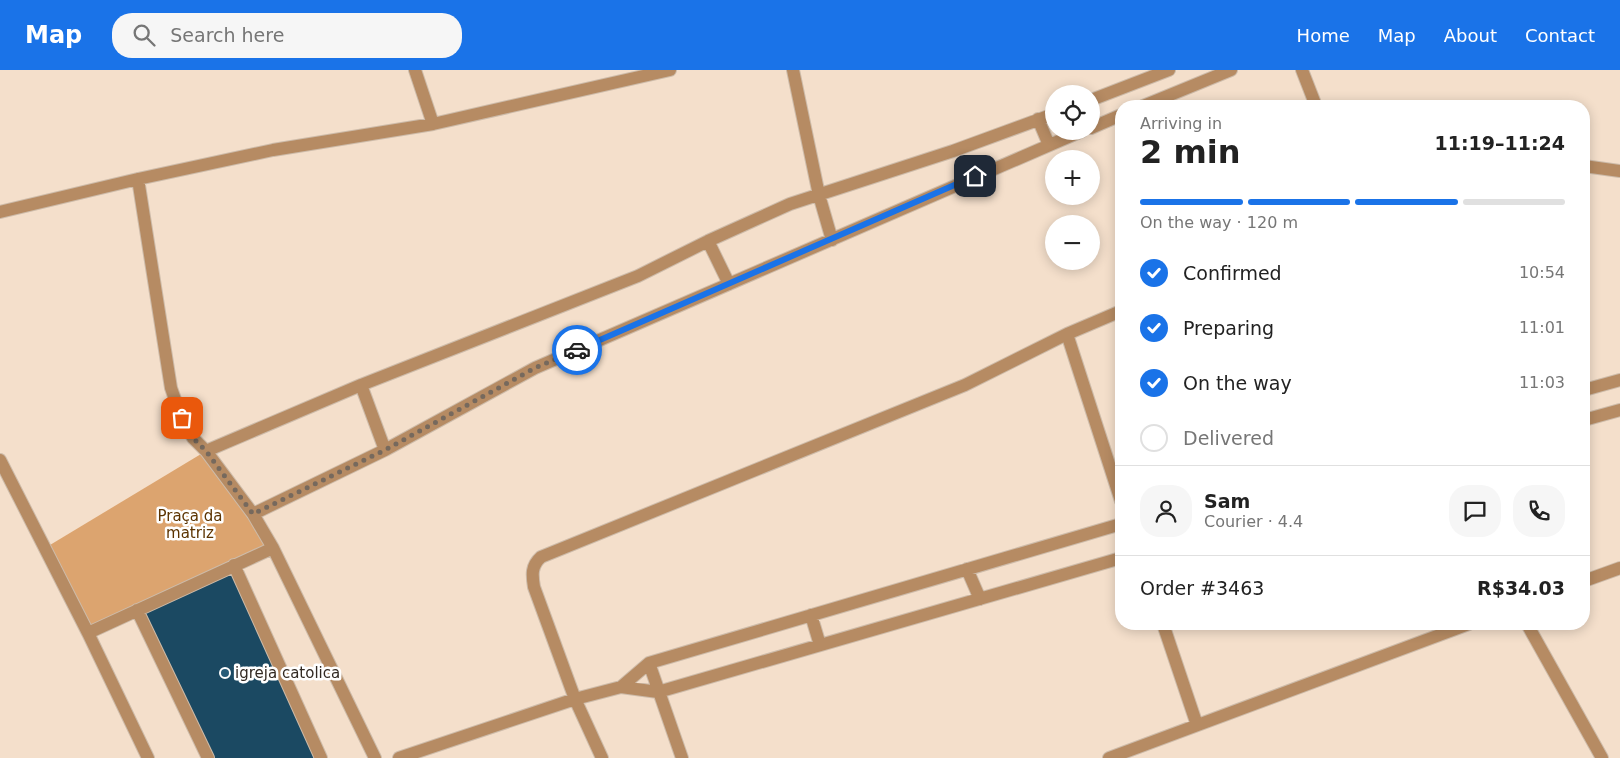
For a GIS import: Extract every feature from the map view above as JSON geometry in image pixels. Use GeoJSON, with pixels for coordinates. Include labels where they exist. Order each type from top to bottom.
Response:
{"type":"FeatureCollection","features":[{"type":"Feature","properties":{"kind":"street"},"geometry":{"type":"LineString","coordinates":[[415,70],[433,124]]}},
{"type":"Feature","properties":{"kind":"street"},"geometry":{"type":"LineString","coordinates":[[0,212],[138,179],[273,150],[433,124],[670,70]]}},
{"type":"Feature","properties":{"kind":"street"},"geometry":{"type":"LineString","coordinates":[[793,70],[819,195],[832,240]]}},
{"type":"Feature","properties":{"kind":"street"},"geometry":{"type":"LineString","coordinates":[[1100,97],[1169,70]]}},
{"type":"Feature","properties":{"kind":"street"},"geometry":{"type":"LineString","coordinates":[[1158,100],[1231,70]]}},
{"type":"Feature","properties":{"kind":"street"},"geometry":{"type":"LineString","coordinates":[[1302,70],[1314,100]]}},
{"type":"Feature","properties":{"kind":"street"},"geometry":{"type":"LineString","coordinates":[[206,451],[361,385],[638,276],[708,241],[790,204],[954,151],[1045,117]]}},
{"type":"Feature","properties":{"kind":"street"},"geometry":{"type":"LineString","coordinates":[[1100,124],[1115,118]]}},
{"type":"Feature","properties":{"kind":"street"},"geometry":{"type":"LineString","coordinates":[[1038,119],[1050,145]]}},
{"type":"Feature","properties":{"kind":"street"},"geometry":{"type":"LineString","coordinates":[[253,514],[385,450],[535,368],[1061,140]]}},
{"type":"Feature","properties":{"kind":"street"},"geometry":{"type":"LineString","coordinates":[[1590,167],[1620,171]]}},
{"type":"Feature","properties":{"kind":"street"},"geometry":{"type":"LineString","coordinates":[[138,179],[171,388],[182,418],[193,438],[206,451],[253,514],[273,548],[375,758]]}},
{"type":"Feature","properties":{"kind":"street"},"geometry":{"type":"LineString","coordinates":[[708,241],[729,284]]}},
{"type":"Feature","properties":{"kind":"street"},"geometry":{"type":"LineString","coordinates":[[602,758],[575,699],[534,587],[532,569],[536,562],[541,558],[965,385],[1067,334],[1115,314]]}},
{"type":"Feature","properties":{"kind":"street"},"geometry":{"type":"LineString","coordinates":[[1067,334],[1115,482]]}},
{"type":"Feature","properties":{"kind":"street"},"geometry":{"type":"LineString","coordinates":[[1590,388],[1620,380]]}},
{"type":"Feature","properties":{"kind":"street"},"geometry":{"type":"LineString","coordinates":[[361,385],[385,450]]}},
{"type":"Feature","properties":{"kind":"street"},"geometry":{"type":"LineString","coordinates":[[1590,418],[1620,410]]}},
{"type":"Feature","properties":{"kind":"street"},"geometry":{"type":"LineString","coordinates":[[0,460],[88,633],[148,758]]}},
{"type":"Feature","properties":{"kind":"street"},"geometry":{"type":"LineString","coordinates":[[621,687],[649,663],[1115,526]]}},
{"type":"Feature","properties":{"kind":"street"},"geometry":{"type":"LineString","coordinates":[[88,633],[273,548]]}},
{"type":"Feature","properties":{"kind":"street"},"geometry":{"type":"LineString","coordinates":[[399,758],[575,699],[621,687],[658,692],[1115,560]]}},
{"type":"Feature","properties":{"kind":"street"},"geometry":{"type":"LineString","coordinates":[[234,566],[321,758]]}},
{"type":"Feature","properties":{"kind":"street"},"geometry":{"type":"LineString","coordinates":[[1590,579],[1620,568]]}},
{"type":"Feature","properties":{"kind":"street"},"geometry":{"type":"LineString","coordinates":[[967,569],[980,599]]}},
{"type":"Feature","properties":{"kind":"street"},"geometry":{"type":"LineString","coordinates":[[137,610],[208,758]]}},
{"type":"Feature","properties":{"kind":"street"},"geometry":{"type":"LineString","coordinates":[[811,615],[820,645]]}},
{"type":"Feature","properties":{"kind":"street"},"geometry":{"type":"LineString","coordinates":[[1165,630],[1197,725]]}},
{"type":"Feature","properties":{"kind":"street"},"geometry":{"type":"LineString","coordinates":[[1109,758],[1454,630]]}},
{"type":"Feature","properties":{"kind":"street"},"geometry":{"type":"LineString","coordinates":[[1530,630],[1602,758]]}},
{"type":"Feature","properties":{"kind":"street"},"geometry":{"type":"LineString","coordinates":[[649,663],[682,758]]}},
{"type":"Feature","properties":{"kind":"green space","name":"Praça da matriz"},"geometry":{"type":"Polygon","coordinates":[[[206,451],[273,548],[88,633],[45,548],[206,451]]]}},
{"type":"Feature","properties":{"kind":"building","name":"igreja catolica"},"geometry":{"type":"Polygon","coordinates":[[[234,565],[321,758],[208,758],[137,610],[234,565]]]}},
{"type":"Feature","properties":{"kind":"way so far"},"geometry":{"type":"LineString","coordinates":[[182,418],[193,438],[206,451],[253,514],[385,450],[535,368],[577,350]]}},
{"type":"Feature","properties":{"kind":"place","name":"igreja catolica"},"geometry":{"type":"Point","coordinates":[225,673]}},
{"type":"Feature","properties":{"kind":"route"},"geometry":{"type":"LineString","coordinates":[[577,350],[975,176]]}}]}
